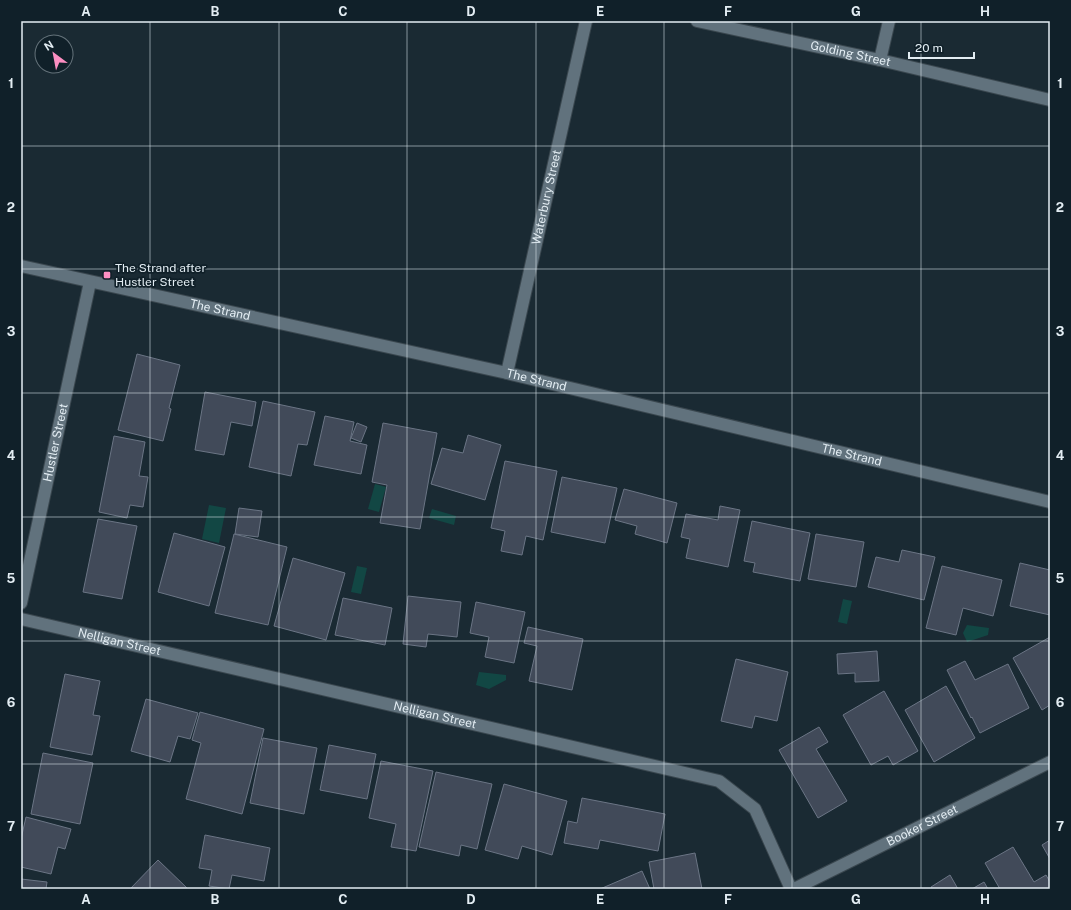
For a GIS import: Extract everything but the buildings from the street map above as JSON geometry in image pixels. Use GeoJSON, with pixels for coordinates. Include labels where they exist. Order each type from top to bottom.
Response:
{"type":"FeatureCollection","features":[{"type":"Feature","properties":{"kind":"street","name":"Waterbury Street"},"geometry":{"type":"LineString","coordinates":[[507,373],[586,21]]}},
{"type":"Feature","properties":{"kind":"street","name":"Golding Street"},"geometry":{"type":"LineString","coordinates":[[697,21],[880,60],[1050,100]]}},
{"type":"Feature","properties":{"kind":"street"},"geometry":{"type":"LineString","coordinates":[[880,60],[889,21]]}},
{"type":"Feature","properties":{"kind":"street","name":"The Strand"},"geometry":{"type":"LineString","coordinates":[[21,266],[507,373],[1050,502]]}},
{"type":"Feature","properties":{"kind":"street","name":"Hustler Street"},"geometry":{"type":"LineString","coordinates":[[21,603],[90,282]]}},
{"type":"Feature","properties":{"kind":"street","name":"Nelligan Street"},"geometry":{"type":"LineString","coordinates":[[21,619],[719,781],[755,809],[793,889]]}},
{"type":"Feature","properties":{"kind":"street","name":"Booker Street"},"geometry":{"type":"LineString","coordinates":[[793,889],[1050,762]]}},
{"type":"Feature","properties":{"kind":"shaded area"},"geometry":{"type":"Polygon","coordinates":[[[375,484],[386,487],[379,512],[368,509],[375,484]]]}},
{"type":"Feature","properties":{"kind":"shaded area"},"geometry":{"type":"Polygon","coordinates":[[[209,505],[226,508],[219,543],[202,539],[209,505]]]}},
{"type":"Feature","properties":{"kind":"shaded area"},"geometry":{"type":"Polygon","coordinates":[[[432,509],[456,516],[454,525],[429,518],[432,509]]]}},
{"type":"Feature","properties":{"kind":"shaded area"},"geometry":{"type":"Polygon","coordinates":[[[357,566],[367,568],[361,594],[351,592],[357,566]]]}},
{"type":"Feature","properties":{"kind":"shaded area"},"geometry":{"type":"Polygon","coordinates":[[[843,599],[852,601],[847,624],[838,622],[843,599]]]}},
{"type":"Feature","properties":{"kind":"shaded area"},"geometry":{"type":"Polygon","coordinates":[[[967,625],[989,628],[988,635],[967,642],[963,633],[967,625]]]}},
{"type":"Feature","properties":{"kind":"shaded area"},"geometry":{"type":"Polygon","coordinates":[[[479,672],[506,675],[506,680],[489,689],[476,685],[479,672]]]}},
{"type":"Feature","properties":{"kind":"place","name":"The Strand after Hustler Street"},"geometry":{"type":"Point","coordinates":[107,275]}}]}
